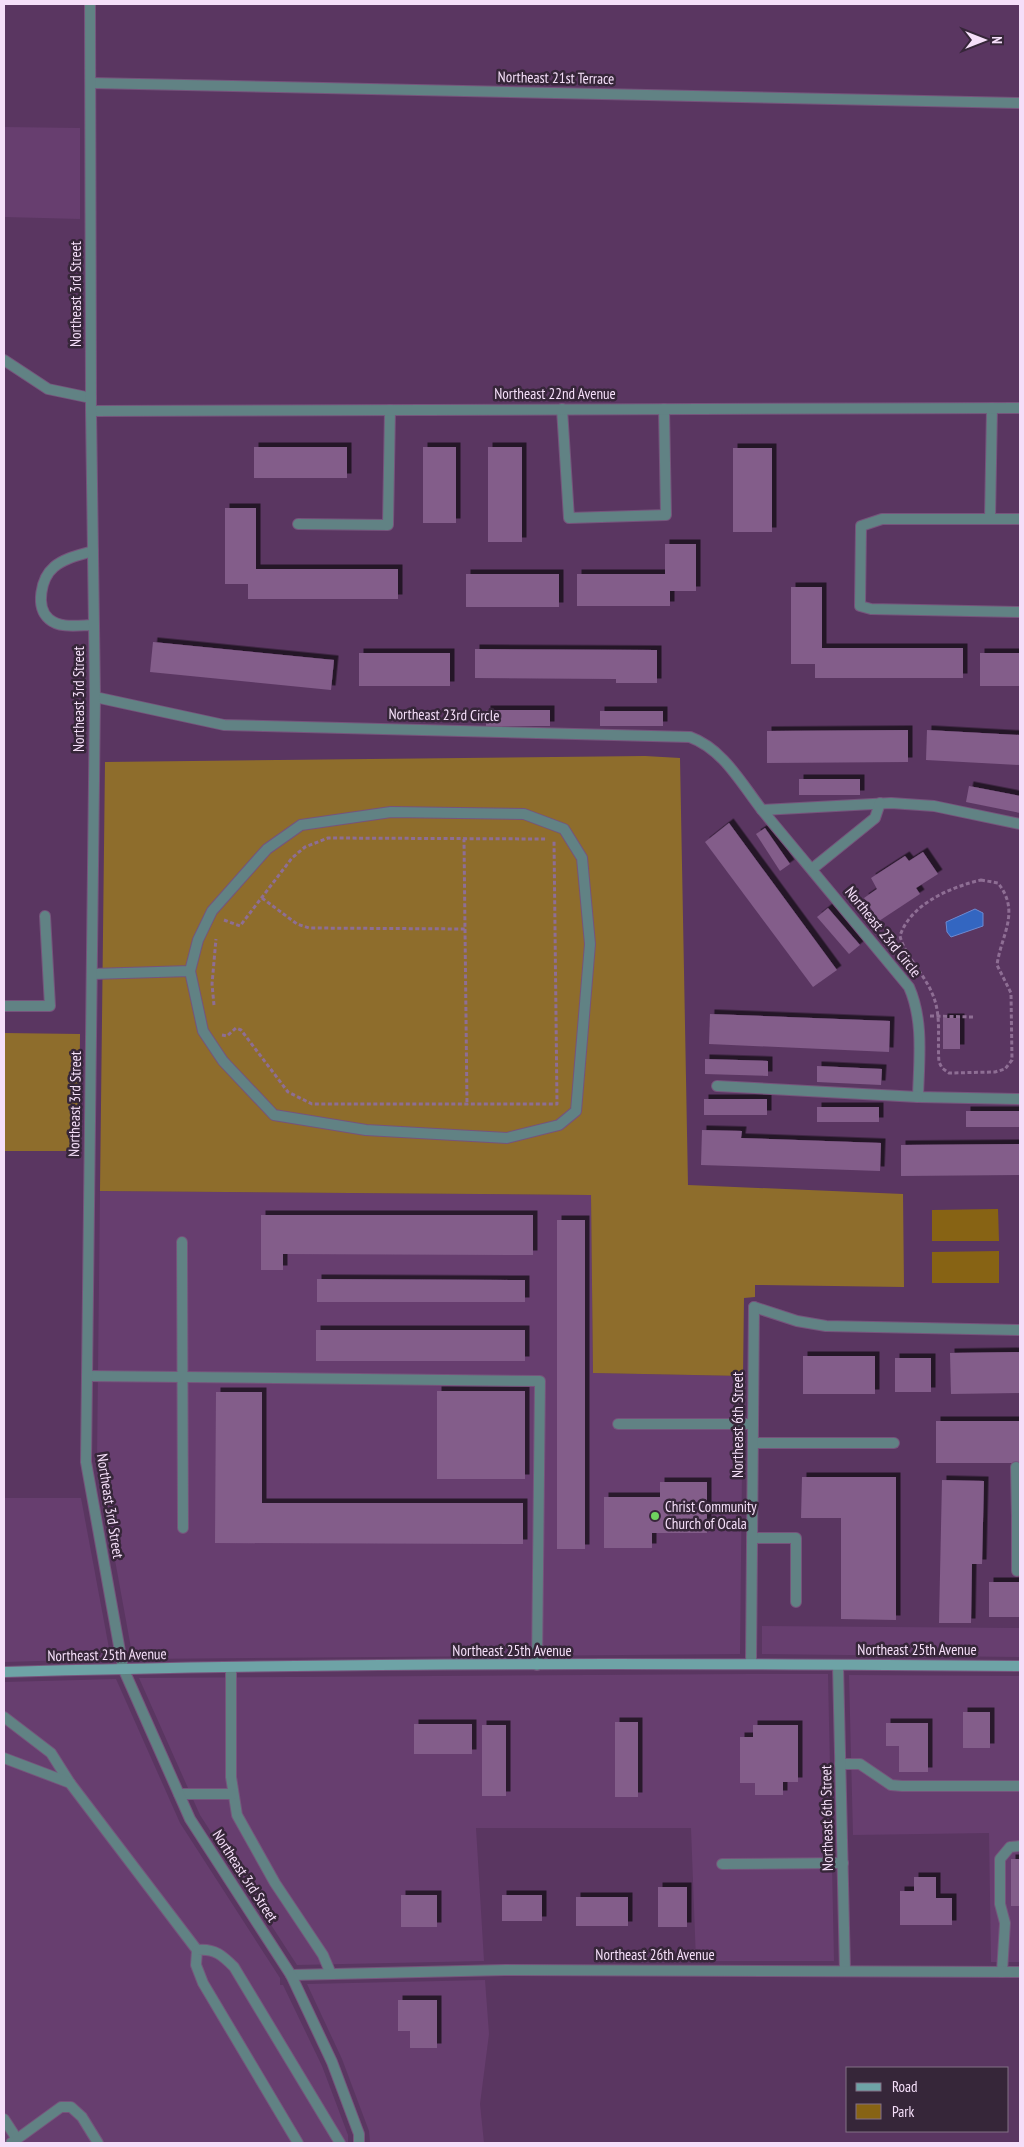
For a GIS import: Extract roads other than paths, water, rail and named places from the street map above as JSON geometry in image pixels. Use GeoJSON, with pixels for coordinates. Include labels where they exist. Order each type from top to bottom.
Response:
{"type":"FeatureCollection","features":[{"type":"Feature","properties":{"kind":"main road","name":"Northeast 25th Avenue"},"geometry":{"type":"LineString","coordinates":[[4,1672],[123,1668],[751,1664],[1020,1666]]}},
{"type":"Feature","properties":{"kind":"street","name":"Northeast 3rd Street"},"geometry":{"type":"LineString","coordinates":[[90,4],[90,411],[95,697],[86,1462],[123,1668],[190,1819],[290,1975],[332,2062],[359,2134],[359,2143]]}},
{"type":"Feature","properties":{"kind":"street","name":"Northeast 21st Terrace"},"geometry":{"type":"LineString","coordinates":[[90,83],[1020,103]]}},
{"type":"Feature","properties":{"kind":"street"},"geometry":{"type":"LineString","coordinates":[[4,360],[48,388],[90,398]]}},
{"type":"Feature","properties":{"kind":"street"},"geometry":{"type":"LineString","coordinates":[[990,519],[992,408]]}},
{"type":"Feature","properties":{"kind":"street","name":"Northeast 22nd Avenue"},"geometry":{"type":"LineString","coordinates":[[90,411],[1020,408]]}},
{"type":"Feature","properties":{"kind":"street"},"geometry":{"type":"LineString","coordinates":[[562,409],[569,518],[666,514],[664,409]]}},
{"type":"Feature","properties":{"kind":"street"},"geometry":{"type":"LineString","coordinates":[[298,524],[388,525],[390,410]]}},
{"type":"Feature","properties":{"kind":"street"},"geometry":{"type":"LineString","coordinates":[[1020,519],[882,520],[861,526],[860,606],[871,609],[1020,612]]}},
{"type":"Feature","properties":{"kind":"street"},"geometry":{"type":"LineString","coordinates":[[93,551],[67,559],[55,566],[48,573],[41,592],[42,608],[49,619],[64,626],[94,625]]}},
{"type":"Feature","properties":{"kind":"street","name":"Northeast 23rd Circle"},"geometry":{"type":"LineString","coordinates":[[95,697],[224,725],[690,737],[702,742],[723,759],[762,810],[909,987],[915,1001],[919,1028],[918,1097]]}},
{"type":"Feature","properties":{"kind":"street"},"geometry":{"type":"LineString","coordinates":[[812,869],[875,818],[880,803]]}},
{"type":"Feature","properties":{"kind":"street"},"geometry":{"type":"LineString","coordinates":[[762,810],[880,803],[934,806],[1020,824]]}},
{"type":"Feature","properties":{"kind":"street"},"geometry":{"type":"LineString","coordinates":[[390,812],[524,814],[564,829],[582,858],[590,944],[576,1112],[558,1125],[507,1138],[366,1130],[274,1115],[223,1061],[203,1031],[190,971],[198,940],[212,911],[267,849],[301,824],[390,812]]}},
{"type":"Feature","properties":{"kind":"street"},"geometry":{"type":"LineString","coordinates":[[4,1006],[50,1006],[45,916]]}},
{"type":"Feature","properties":{"kind":"street"},"geometry":{"type":"LineString","coordinates":[[92,974],[190,971]]}},
{"type":"Feature","properties":{"kind":"street"},"geometry":{"type":"LineString","coordinates":[[718,1086],[918,1097],[1020,1099]]}},
{"type":"Feature","properties":{"kind":"street"},"geometry":{"type":"LineString","coordinates":[[182,1242],[183,1528]]}},
{"type":"Feature","properties":{"kind":"street","name":"Northeast 6th Street"},"geometry":{"type":"LineString","coordinates":[[751,1664],[754,1307],[797,1321],[826,1326],[1020,1330]]}},
{"type":"Feature","properties":{"kind":"street"},"geometry":{"type":"LineString","coordinates":[[87,1376],[540,1381],[537,1666]]}},
{"type":"Feature","properties":{"kind":"street"},"geometry":{"type":"LineString","coordinates":[[618,1424],[753,1424]]}},
{"type":"Feature","properties":{"kind":"street"},"geometry":{"type":"LineString","coordinates":[[753,1443],[894,1443]]}},
{"type":"Feature","properties":{"kind":"street"},"geometry":{"type":"LineString","coordinates":[[1016,1467],[1019,1517],[1018,1571]]}},
{"type":"Feature","properties":{"kind":"street"},"geometry":{"type":"LineString","coordinates":[[752,1538],[796,1538],[796,1602]]}},
{"type":"Feature","properties":{"kind":"street","name":"Northeast 6th Street"},"geometry":{"type":"LineString","coordinates":[[838,1665],[845,1970]]}},
{"type":"Feature","properties":{"kind":"street"},"geometry":{"type":"LineString","coordinates":[[231,1668],[233,1794],[237,1814],[275,1883],[323,1954],[331,1974]]}},
{"type":"Feature","properties":{"kind":"street"},"geometry":{"type":"LineString","coordinates":[[4,1717],[51,1754],[70,1783],[197,1950],[196,1965],[203,1983],[298,2143]]}},
{"type":"Feature","properties":{"kind":"street"},"geometry":{"type":"LineString","coordinates":[[4,1758],[70,1783]]}},
{"type":"Feature","properties":{"kind":"street"},"geometry":{"type":"LineString","coordinates":[[840,1764],[860,1764],[892,1785],[1020,1786]]}},
{"type":"Feature","properties":{"kind":"street"},"geometry":{"type":"LineString","coordinates":[[179,1794],[233,1794]]}},
{"type":"Feature","properties":{"kind":"street"},"geometry":{"type":"LineString","coordinates":[[1002,1972],[1005,1923],[1000,1904],[1000,1859],[1010,1847],[1020,1846]]}},
{"type":"Feature","properties":{"kind":"street"},"geometry":{"type":"LineString","coordinates":[[722,1864],[842,1863]]}},
{"type":"Feature","properties":{"kind":"street"},"geometry":{"type":"LineString","coordinates":[[197,1950],[219,1953],[234,1968],[340,2143]]}},
{"type":"Feature","properties":{"kind":"street","name":"Northeast 26th Avenue"},"geometry":{"type":"LineString","coordinates":[[290,1975],[505,1970],[1020,1972]]}},
{"type":"Feature","properties":{"kind":"street"},"geometry":{"type":"LineString","coordinates":[[4,2119],[14,2141],[61,2108],[71,2107],[82,2117],[98,2143]]}},
{"type":"Feature","properties":{"kind":"water"},"geometry":{"type":"Polygon","coordinates":[[[975,909],[983,913],[983,926],[951,937],[947,932],[946,922],[975,909]]]}},
{"type":"Feature","properties":{"kind":"place","name":"Christ Community Church of Ocala"},"geometry":{"type":"Point","coordinates":[655,1516]}}]}
